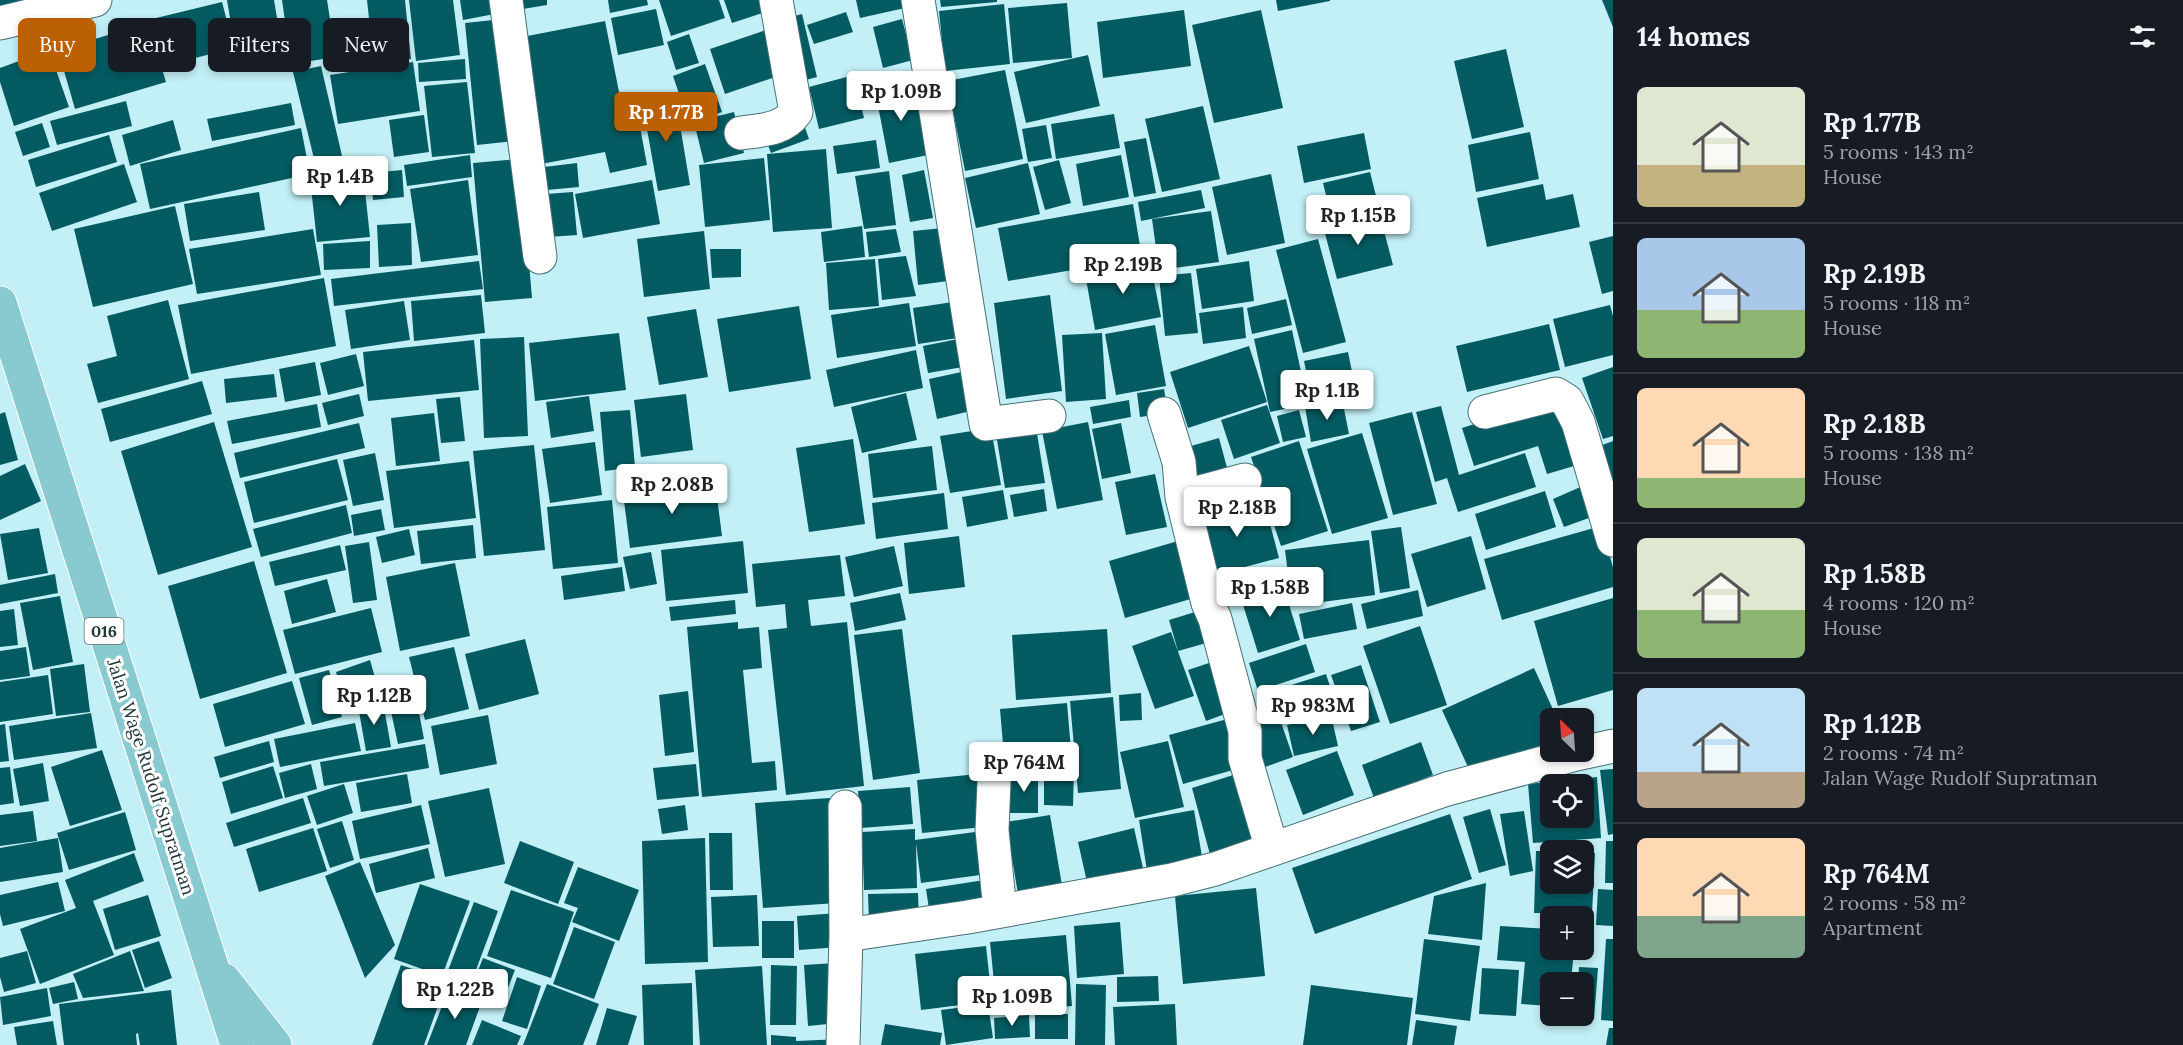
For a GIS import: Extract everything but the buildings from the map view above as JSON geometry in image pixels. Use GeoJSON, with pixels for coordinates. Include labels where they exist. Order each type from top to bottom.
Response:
{"type":"FeatureCollection","features":[{"type":"Feature","properties":{"kind":"main road","name":"Jalan Wage Rudolf Supratman"},"geometry":{"type":"LineString","coordinates":[[0,303],[237,1045]]}},
{"type":"Feature","properties":{"kind":"main road","name":"016"},"geometry":{"type":"LineString","coordinates":[[209,960],[275,1045]]}},
{"type":"Feature","properties":{"kind":"street"},"geometry":{"type":"LineString","coordinates":[[0,23],[95,0]]}},
{"type":"Feature","properties":{"kind":"street"},"geometry":{"type":"LineString","coordinates":[[506,0],[540,257]]}},
{"type":"Feature","properties":{"kind":"street"},"geometry":{"type":"LineString","coordinates":[[741,133],[773,128],[788,122],[796,112],[776,0]]}},
{"type":"Feature","properties":{"kind":"street"},"geometry":{"type":"LineString","coordinates":[[918,0],[986,424],[1049,416]]}},
{"type":"Feature","properties":{"kind":"street"},"geometry":{"type":"LineString","coordinates":[[1485,412],[1556,394],[1568,401],[1578,422],[1613,540]]}},
{"type":"Feature","properties":{"kind":"street"},"geometry":{"type":"LineString","coordinates":[[1164,414],[1179,462],[1182,496],[1208,603],[1215,619],[1245,731],[1245,758],[1272,849]]}},
{"type":"Feature","properties":{"kind":"street"},"geometry":{"type":"LineString","coordinates":[[1182,496],[1245,480]]}},
{"type":"Feature","properties":{"kind":"street"},"geometry":{"type":"LineString","coordinates":[[846,935],[1000,911],[1172,880],[1215,869],[1448,789],[1613,746]]}},
{"type":"Feature","properties":{"kind":"street"},"geometry":{"type":"LineString","coordinates":[[994,782],[992,830],[1000,911]]}},
{"type":"Feature","properties":{"kind":"street"},"geometry":{"type":"LineString","coordinates":[[843,1045],[846,935],[845,807]]}}]}
